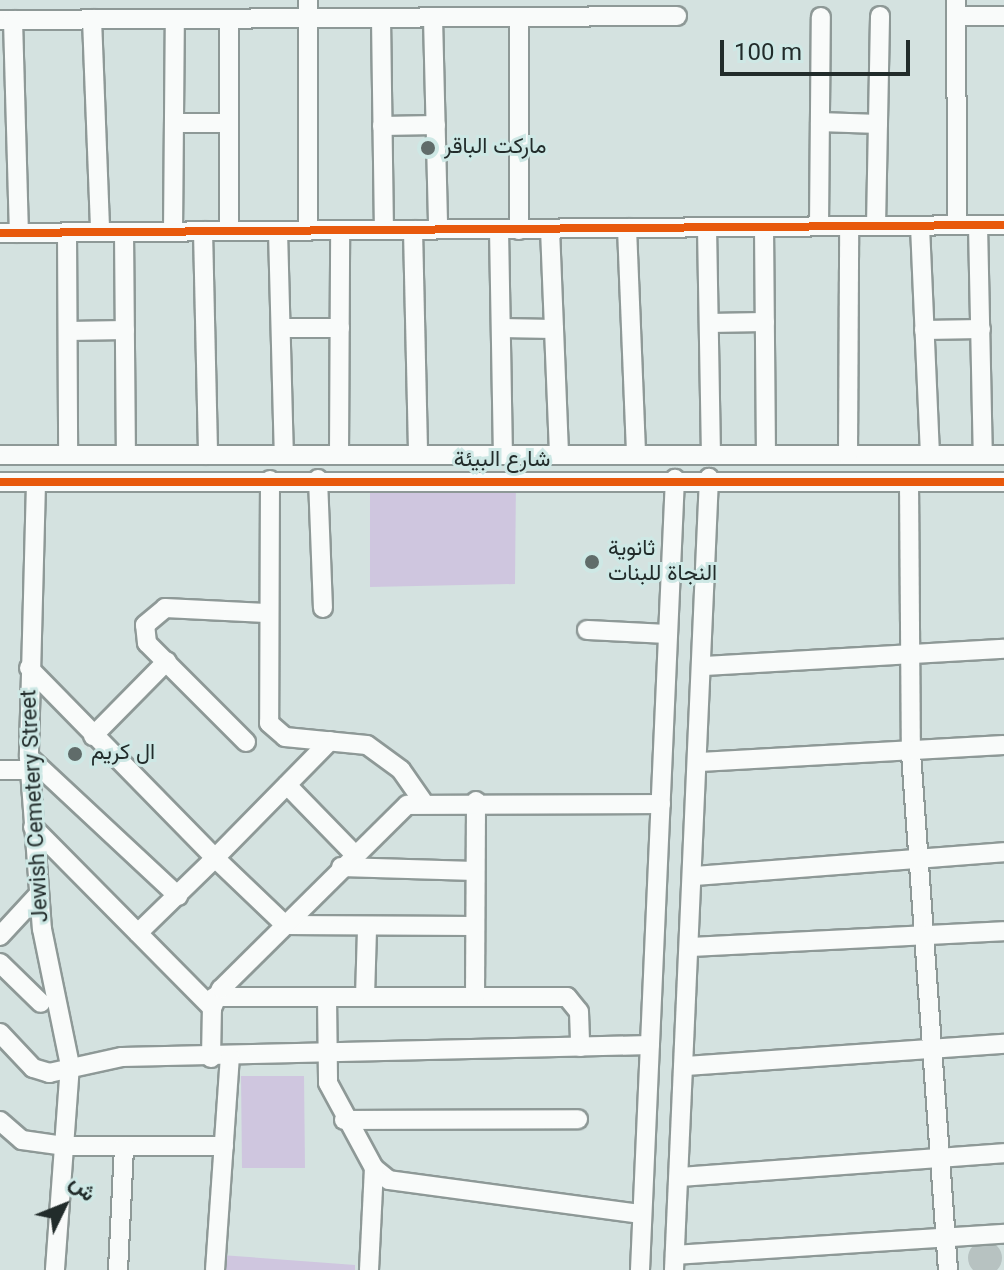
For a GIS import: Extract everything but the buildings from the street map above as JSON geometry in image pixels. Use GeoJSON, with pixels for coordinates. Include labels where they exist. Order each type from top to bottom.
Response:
{"type":"FeatureCollection","features":[{"type":"Feature","properties":{"kind":"street"},"geometry":{"type":"LineString","coordinates":[[957,225],[957,8],[1004,16]]}},
{"type":"Feature","properties":{"kind":"street"},"geometry":{"type":"LineString","coordinates":[[308,9],[308,231]]}},
{"type":"Feature","properties":{"kind":"street"},"geometry":{"type":"LineString","coordinates":[[677,16],[512,12],[381,18],[308,9],[229,19],[181,13],[92,19],[6,20],[10,233],[1004,225]]}},
{"type":"Feature","properties":{"kind":"street"},"geometry":{"type":"LineString","coordinates":[[512,12],[519,230]]}},
{"type":"Feature","properties":{"kind":"street"},"geometry":{"type":"LineString","coordinates":[[173,232],[174,123],[181,13]]}},
{"type":"Feature","properties":{"kind":"street"},"geometry":{"type":"LineString","coordinates":[[876,226],[880,16]]}},
{"type":"Feature","properties":{"kind":"street"},"geometry":{"type":"LineString","coordinates":[[819,226],[821,17]]}},
{"type":"Feature","properties":{"kind":"street"},"geometry":{"type":"LineString","coordinates":[[381,18],[384,230]]}},
{"type":"Feature","properties":{"kind":"street"},"geometry":{"type":"LineString","coordinates":[[433,18],[438,229]]}},
{"type":"Feature","properties":{"kind":"street"},"geometry":{"type":"LineString","coordinates":[[92,19],[100,232]]}},
{"type":"Feature","properties":{"kind":"street"},"geometry":{"type":"LineString","coordinates":[[229,19],[229,231]]}},
{"type":"Feature","properties":{"kind":"street"},"geometry":{"type":"LineString","coordinates":[[820,122],[878,124]]}},
{"type":"Feature","properties":{"kind":"street"},"geometry":{"type":"LineString","coordinates":[[174,123],[229,123]]}},
{"type":"Feature","properties":{"kind":"street"},"geometry":{"type":"LineString","coordinates":[[382,126],[436,125]]}},
{"type":"Feature","properties":{"kind":"street"},"geometry":{"type":"LineString","coordinates":[[978,225],[983,455]]}},
{"type":"Feature","properties":{"kind":"street"},"geometry":{"type":"LineString","coordinates":[[848,455],[849,226]]}},
{"type":"Feature","properties":{"kind":"street"},"geometry":{"type":"LineString","coordinates":[[920,226],[930,455]]}},
{"type":"Feature","properties":{"kind":"street"},"geometry":{"type":"LineString","coordinates":[[707,227],[711,455]]}},
{"type":"Feature","properties":{"kind":"street"},"geometry":{"type":"LineString","coordinates":[[764,227],[766,455]]}},
{"type":"Feature","properties":{"kind":"street"},"geometry":{"type":"LineString","coordinates":[[627,228],[636,455]]}},
{"type":"Feature","properties":{"kind":"street"},"geometry":{"type":"LineString","coordinates":[[499,229],[503,455]]}},
{"type":"Feature","properties":{"kind":"street"},"geometry":{"type":"LineString","coordinates":[[550,229],[559,455]]}},
{"type":"Feature","properties":{"kind":"street"},"geometry":{"type":"LineString","coordinates":[[339,455],[340,230]]}},
{"type":"Feature","properties":{"kind":"street"},"geometry":{"type":"LineString","coordinates":[[413,230],[418,454]]}},
{"type":"Feature","properties":{"kind":"street"},"geometry":{"type":"LineString","coordinates":[[203,231],[208,455]]}},
{"type":"Feature","properties":{"kind":"street"},"geometry":{"type":"LineString","coordinates":[[278,231],[284,455]]}},
{"type":"Feature","properties":{"kind":"street"},"geometry":{"type":"LineString","coordinates":[[67,232],[68,455]]}},
{"type":"Feature","properties":{"kind":"street"},"geometry":{"type":"LineString","coordinates":[[124,232],[126,455]]}},
{"type":"Feature","properties":{"kind":"street"},"geometry":{"type":"LineString","coordinates":[[709,323],[765,322]]}},
{"type":"Feature","properties":{"kind":"street"},"geometry":{"type":"LineString","coordinates":[[281,328],[340,328]]}},
{"type":"Feature","properties":{"kind":"street"},"geometry":{"type":"LineString","coordinates":[[501,328],[554,329]]}},
{"type":"Feature","properties":{"kind":"street"},"geometry":{"type":"LineString","coordinates":[[924,330],[981,329]]}},
{"type":"Feature","properties":{"kind":"street"},"geometry":{"type":"LineString","coordinates":[[68,331],[125,330]]}},
{"type":"Feature","properties":{"kind":"street","name":"شارع البيئة"},"geometry":{"type":"LineString","coordinates":[[0,455],[1004,455]]}},
{"type":"Feature","properties":{"kind":"street"},"geometry":{"type":"LineString","coordinates":[[188,455],[189,480]]}},
{"type":"Feature","properties":{"kind":"street"},"geometry":{"type":"LineString","coordinates":[[709,478],[705,666],[674,1262],[1004,1234]]}},
{"type":"Feature","properties":{"kind":"street","name":"شارع البيئة"},"geometry":{"type":"LineString","coordinates":[[0,482],[709,478],[1004,482]]}},
{"type":"Feature","properties":{"kind":"street"},"geometry":{"type":"LineString","coordinates":[[318,479],[323,608]]}},
{"type":"Feature","properties":{"kind":"street"},"geometry":{"type":"LineString","coordinates":[[640,1270],[675,479]]}},
{"type":"Feature","properties":{"kind":"street"},"geometry":{"type":"LineString","coordinates":[[270,480],[266,613],[269,723],[285,737],[367,745],[401,770],[422,800]]}},
{"type":"Feature","properties":{"kind":"street"},"geometry":{"type":"LineString","coordinates":[[909,482],[911,753],[948,1270]]}},
{"type":"Feature","properties":{"kind":"street","name":"Jewish Cemetery Street"},"geometry":{"type":"LineString","coordinates":[[36,483],[29,764],[38,895],[70,1065],[55,1270]]}},
{"type":"Feature","properties":{"kind":"street"},"geometry":{"type":"LineString","coordinates":[[246,742],[144,633],[158,610],[266,613]]}},
{"type":"Feature","properties":{"kind":"street"},"geometry":{"type":"LineString","coordinates":[[587,630],[668,634]]}},
{"type":"Feature","properties":{"kind":"street"},"geometry":{"type":"LineString","coordinates":[[705,666],[909,659],[1004,649]]}},
{"type":"Feature","properties":{"kind":"street"},"geometry":{"type":"LineString","coordinates":[[93,736],[167,661]]}},
{"type":"Feature","properties":{"kind":"street"},"geometry":{"type":"LineString","coordinates":[[29,668],[93,736],[285,925],[367,928],[475,926]]}},
{"type":"Feature","properties":{"kind":"street"},"geometry":{"type":"LineString","coordinates":[[138,933],[330,741]]}},
{"type":"Feature","properties":{"kind":"street"},"geometry":{"type":"LineString","coordinates":[[700,762],[911,753],[1004,745]]}},
{"type":"Feature","properties":{"kind":"street"},"geometry":{"type":"LineString","coordinates":[[0,770],[29,764],[178,896]]}},
{"type":"Feature","properties":{"kind":"street"},"geometry":{"type":"LineString","coordinates":[[287,785],[347,861],[475,871]]}},
{"type":"Feature","properties":{"kind":"street"},"geometry":{"type":"LineString","coordinates":[[213,1003],[395,812],[422,800],[661,804]]}},
{"type":"Feature","properties":{"kind":"street"},"geometry":{"type":"LineString","coordinates":[[475,997],[476,801]]}},
{"type":"Feature","properties":{"kind":"street"},"geometry":{"type":"LineString","coordinates":[[33,827],[213,1003],[220,1058],[224,1146],[215,1270]]}},
{"type":"Feature","properties":{"kind":"street"},"geometry":{"type":"LineString","coordinates":[[694,876],[1004,852]]}},
{"type":"Feature","properties":{"kind":"street"},"geometry":{"type":"LineString","coordinates":[[0,936],[38,895]]}},
{"type":"Feature","properties":{"kind":"street"},"geometry":{"type":"LineString","coordinates":[[365,997],[367,928]]}},
{"type":"Feature","properties":{"kind":"street"},"geometry":{"type":"LineString","coordinates":[[690,947],[924,938],[1004,931]]}},
{"type":"Feature","properties":{"kind":"street"},"geometry":{"type":"LineString","coordinates":[[0,963],[41,1003]]}},
{"type":"Feature","properties":{"kind":"street"},"geometry":{"type":"LineString","coordinates":[[213,1003],[327,997],[567,997],[579,1012],[580,1047]]}},
{"type":"Feature","properties":{"kind":"street"},"geometry":{"type":"LineString","coordinates":[[327,997],[328,1083],[344,1120],[374,1168],[402,1184],[642,1214]]}},
{"type":"Feature","properties":{"kind":"street"},"geometry":{"type":"LineString","coordinates":[[0,1033],[39,1072],[70,1065],[220,1058],[650,1045]]}},
{"type":"Feature","properties":{"kind":"street"},"geometry":{"type":"LineString","coordinates":[[686,1066],[1004,1044]]}},
{"type":"Feature","properties":{"kind":"street"},"geometry":{"type":"LineString","coordinates":[[344,1120],[578,1119]]}},
{"type":"Feature","properties":{"kind":"street"},"geometry":{"type":"LineString","coordinates":[[3,1132],[64,1146],[224,1146]]}},
{"type":"Feature","properties":{"kind":"street"},"geometry":{"type":"LineString","coordinates":[[118,1270],[124,1146]]}},
{"type":"Feature","properties":{"kind":"street"},"geometry":{"type":"LineString","coordinates":[[679,1177],[940,1155],[1004,1153]]}},
{"type":"Feature","properties":{"kind":"street"},"geometry":{"type":"LineString","coordinates":[[369,1270],[374,1168]]}},
{"type":"Feature","properties":{"kind":"shaded area"},"geometry":{"type":"Polygon","coordinates":[[[370,479],[516,479],[515,584],[370,587],[370,479]]]}},
{"type":"Feature","properties":{"kind":"shaded area"},"geometry":{"type":"Polygon","coordinates":[[[241,1076],[304,1076],[305,1168],[242,1168],[241,1076]]]}},
{"type":"Feature","properties":{"kind":"shaded area"},"geometry":{"type":"Polygon","coordinates":[[[221,1255],[355,1265],[355,1270],[220,1270],[221,1255]]]}},
{"type":"Feature","properties":{"kind":"cycle path"},"geometry":{"type":"LineString","coordinates":[[0,233],[1004,225]]}},
{"type":"Feature","properties":{"kind":"cycle path"},"geometry":{"type":"LineString","coordinates":[[0,482],[1004,482]]}},
{"type":"Feature","properties":{"kind":"place","name":"ماركت الباقر"},"geometry":{"type":"Point","coordinates":[428,148]}},
{"type":"Feature","properties":{"kind":"place","name":"ثانوية النجاة للبنات"},"geometry":{"type":"Point","coordinates":[592,562]}},
{"type":"Feature","properties":{"kind":"place","name":"ال كريم"},"geometry":{"type":"Point","coordinates":[75,754]}}]}
